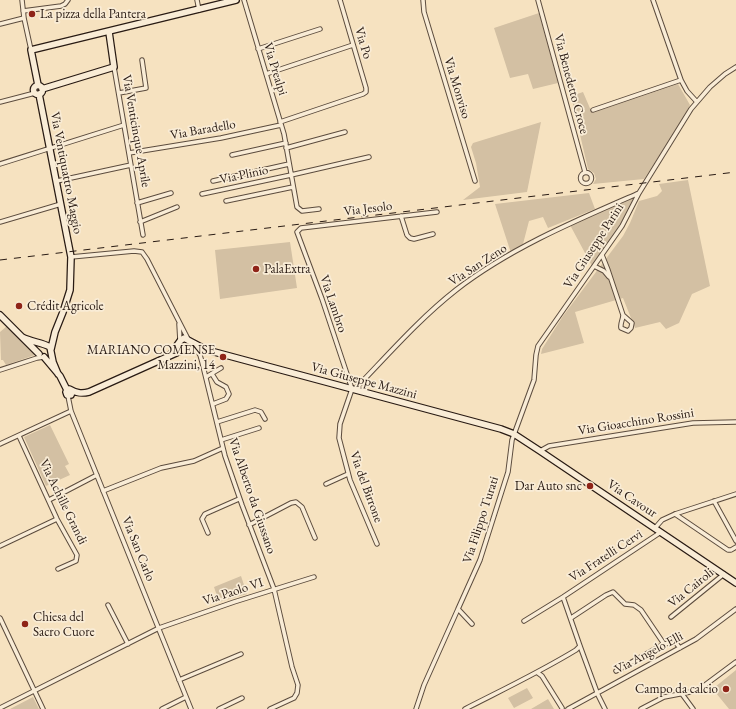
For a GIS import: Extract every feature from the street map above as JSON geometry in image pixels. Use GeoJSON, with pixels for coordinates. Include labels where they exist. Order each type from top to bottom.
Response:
{"type":"FeatureCollection","features":[{"type":"Feature","properties":{"kind":"street"},"geometry":{"type":"LineString","coordinates":[[22,0],[24,18],[31,50],[236,0]]}},
{"type":"Feature","properties":{"kind":"street"},"geometry":{"type":"LineString","coordinates":[[23,11],[61,6],[68,0]]}},
{"type":"Feature","properties":{"kind":"street"},"geometry":{"type":"LineString","coordinates":[[197,0],[199,10]]}},
{"type":"Feature","properties":{"kind":"street","name":"Via Prealpi"},"geometry":{"type":"LineString","coordinates":[[244,0],[286,143],[296,205],[298,210],[303,211],[320,209]]}},
{"type":"Feature","properties":{"kind":"street","name":"Via Po"},"geometry":{"type":"LineString","coordinates":[[340,0],[366,92]]}},
{"type":"Feature","properties":{"kind":"street","name":"Via Monviso"},"geometry":{"type":"LineString","coordinates":[[423,0],[424,12],[475,181]]}},
{"type":"Feature","properties":{"kind":"street","name":"Via Benedetto Croce"},"geometry":{"type":"LineString","coordinates":[[538,0],[585,172]]}},
{"type":"Feature","properties":{"kind":"street"},"geometry":{"type":"LineString","coordinates":[[653,0],[681,80],[687,91],[696,102]]}},
{"type":"Feature","properties":{"kind":"street"},"geometry":{"type":"LineString","coordinates":[[0,24],[24,18]]}},
{"type":"Feature","properties":{"kind":"street"},"geometry":{"type":"LineString","coordinates":[[258,49],[320,29]]}},
{"type":"Feature","properties":{"kind":"street","name":"Via Venticinque Aprile"},"geometry":{"type":"LineString","coordinates":[[109,32],[143,235]]}},
{"type":"Feature","properties":{"kind":"street"},"geometry":{"type":"LineString","coordinates":[[266,74],[353,45]]}},
{"type":"Feature","properties":{"kind":"street","name":"Via Ventiquattro Maggio"},"geometry":{"type":"LineString","coordinates":[[31,50],[71,257]]}},
{"type":"Feature","properties":{"kind":"street"},"geometry":{"type":"LineString","coordinates":[[119,93],[146,88],[142,60]]}},
{"type":"Feature","properties":{"kind":"street"},"geometry":{"type":"LineString","coordinates":[[0,102],[114,67]]}},
{"type":"Feature","properties":{"kind":"street","name":"Via Giuseppe Parini"},"geometry":{"type":"LineString","coordinates":[[514,434],[534,382],[538,346],[624,224],[639,193],[691,108],[725,74],[736,67]]}},
{"type":"Feature","properties":{"kind":"street"},"geometry":{"type":"LineString","coordinates":[[593,110],[681,80]]}},
{"type":"Feature","properties":{"kind":"street","name":"Via Baradello"},"geometry":{"type":"LineString","coordinates":[[129,153],[221,138],[280,123],[366,92]]}},
{"type":"Feature","properties":{"kind":"street"},"geometry":{"type":"LineString","coordinates":[[0,164],[124,125]]}},
{"type":"Feature","properties":{"kind":"street"},"geometry":{"type":"LineString","coordinates":[[286,148],[344,132]]}},
{"type":"Feature","properties":{"kind":"street"},"geometry":{"type":"LineString","coordinates":[[232,155],[286,143]]}},
{"type":"Feature","properties":{"kind":"street"},"geometry":{"type":"LineString","coordinates":[[291,175],[369,157]]}},
{"type":"Feature","properties":{"kind":"street"},"geometry":{"type":"LineString","coordinates":[[213,181],[289,164]]}},
{"type":"Feature","properties":{"kind":"street"},"geometry":{"type":"LineString","coordinates":[[57,181],[131,165]]}},
{"type":"Feature","properties":{"kind":"street","name":"Via Plinio"},"geometry":{"type":"LineString","coordinates":[[202,194],[291,175]]}},
{"type":"Feature","properties":{"kind":"street"},"geometry":{"type":"LineString","coordinates":[[226,200],[293,187]]}},
{"type":"Feature","properties":{"kind":"street"},"geometry":{"type":"LineString","coordinates":[[137,203],[171,193]]}},
{"type":"Feature","properties":{"kind":"street","name":"Via San Zeno"},"geometry":{"type":"LineString","coordinates":[[353,390],[422,320],[466,283],[512,254],[565,225],[639,193]]}},
{"type":"Feature","properties":{"kind":"street"},"geometry":{"type":"LineString","coordinates":[[0,222],[61,204]]}},
{"type":"Feature","properties":{"kind":"street"},"geometry":{"type":"LineString","coordinates":[[140,222],[177,207]]}},
{"type":"Feature","properties":{"kind":"street","name":"Via Jesolo"},"geometry":{"type":"LineString","coordinates":[[301,228],[437,212]]}},
{"type":"Feature","properties":{"kind":"street"},"geometry":{"type":"LineString","coordinates":[[402,216],[407,235],[410,238],[413,239],[433,234]]}},
{"type":"Feature","properties":{"kind":"street","name":"Via Lambro"},"geometry":{"type":"LineString","coordinates":[[301,228],[297,233],[322,299],[353,390]]}},
{"type":"Feature","properties":{"kind":"street"},"geometry":{"type":"LineString","coordinates":[[0,370],[42,356],[49,356],[55,332],[70,290],[71,257],[134,251],[142,252],[189,340],[190,345],[186,349],[180,346],[178,321]]}},
{"type":"Feature","properties":{"kind":"street"},"geometry":{"type":"LineString","coordinates":[[602,255],[623,315]]}},
{"type":"Feature","properties":{"kind":"street"},"geometry":{"type":"LineString","coordinates":[[594,266],[604,271],[610,279]]}},
{"type":"Feature","properties":{"kind":"street"},"geometry":{"type":"LineString","coordinates":[[0,315],[42,356],[58,374]]}},
{"type":"Feature","properties":{"kind":"street"},"geometry":{"type":"LineString","coordinates":[[42,356],[40,348],[55,332]]}},
{"type":"Feature","properties":{"kind":"street"},"geometry":{"type":"LineString","coordinates":[[22,337],[31,342],[44,345],[51,351],[53,362],[58,374],[69,392],[80,393],[89,392],[165,359],[174,351],[180,341],[184,338],[189,340]]}},
{"type":"Feature","properties":{"kind":"street","name":"Via Giuseppe Mazzini"},"geometry":{"type":"LineString","coordinates":[[189,340],[205,350]]}},
{"type":"Feature","properties":{"kind":"street","name":"Via Giuseppe Mazzini"},"geometry":{"type":"LineString","coordinates":[[165,359],[186,349],[195,348],[205,350],[494,427],[514,434]]}},
{"type":"Feature","properties":{"kind":"street","name":"Via Alberto da Giussano"},"geometry":{"type":"LineString","coordinates":[[195,348],[200,355],[223,448],[239,499],[274,589],[298,688],[297,694],[293,698],[270,709]]}},
{"type":"Feature","properties":{"kind":"street","name":"Via Alberto da Giussano"},"geometry":{"type":"LineString","coordinates":[[202,362],[202,357],[205,350]]}},
{"type":"Feature","properties":{"kind":"street"},"geometry":{"type":"LineString","coordinates":[[206,377],[221,368]]}},
{"type":"Feature","properties":{"kind":"street"},"geometry":{"type":"LineString","coordinates":[[212,374],[217,382],[225,386],[229,394],[225,399],[213,404]]}},
{"type":"Feature","properties":{"kind":"street","name":"Via del Birrone"},"geometry":{"type":"LineString","coordinates":[[353,390],[339,432],[340,443],[348,474],[377,544]]}},
{"type":"Feature","properties":{"kind":"street","name":"Via San Carlo"},"geometry":{"type":"LineString","coordinates":[[69,392],[71,411],[191,709]]}},
{"type":"Feature","properties":{"kind":"street"},"geometry":{"type":"LineString","coordinates":[[217,422],[255,410],[261,412],[264,418]]}},
{"type":"Feature","properties":{"kind":"street"},"geometry":{"type":"LineString","coordinates":[[0,444],[71,411]]}},
{"type":"Feature","properties":{"kind":"street","name":"Via Gioacchino Rossini"},"geometry":{"type":"LineString","coordinates":[[540,451],[549,446],[693,423],[736,422]]}},
{"type":"Feature","properties":{"kind":"street"},"geometry":{"type":"LineString","coordinates":[[221,440],[259,428]]}},
{"type":"Feature","properties":{"kind":"street","name":"Via Cavour"},"geometry":{"type":"LineString","coordinates":[[514,434],[736,583]]}},
{"type":"Feature","properties":{"kind":"street","name":"Via Filippo Turati"},"geometry":{"type":"LineString","coordinates":[[416,709],[424,685],[475,571],[484,547],[508,472],[510,445],[514,434]]}},
{"type":"Feature","properties":{"kind":"street","name":"Via Achille Grandi"},"geometry":{"type":"LineString","coordinates":[[19,436],[57,519],[78,557],[75,561],[58,569]]}},
{"type":"Feature","properties":{"kind":"street"},"geometry":{"type":"LineString","coordinates":[[103,491],[165,466],[194,460],[223,448]]}},
{"type":"Feature","properties":{"kind":"street"},"geometry":{"type":"LineString","coordinates":[[326,484],[348,474]]}},
{"type":"Feature","properties":{"kind":"street"},"geometry":{"type":"LineString","coordinates":[[49,500],[97,475]]}},
{"type":"Feature","properties":{"kind":"street"},"geometry":{"type":"LineString","coordinates":[[655,528],[662,520],[675,514],[736,494]]}},
{"type":"Feature","properties":{"kind":"street"},"geometry":{"type":"LineString","coordinates":[[208,533],[202,519],[203,515],[239,499]]}},
{"type":"Feature","properties":{"kind":"street"},"geometry":{"type":"LineString","coordinates":[[714,501],[736,541]]}},
{"type":"Feature","properties":{"kind":"street"},"geometry":{"type":"LineString","coordinates":[[249,524],[291,503],[296,502],[302,507],[315,538]]}},
{"type":"Feature","properties":{"kind":"street"},"geometry":{"type":"LineString","coordinates":[[675,514],[728,550],[736,548]]}},
{"type":"Feature","properties":{"kind":"street"},"geometry":{"type":"LineString","coordinates":[[0,546],[57,519]]}},
{"type":"Feature","properties":{"kind":"street","name":"Via Fratelli Cervi"},"geometry":{"type":"LineString","coordinates":[[524,621],[661,532]]}},
{"type":"Feature","properties":{"kind":"street","name":"Via Cairoli"},"geometry":{"type":"LineString","coordinates":[[671,617],[724,574]]}},
{"type":"Feature","properties":{"kind":"street","name":"Via Paolo VI"},"geometry":{"type":"LineString","coordinates":[[0,708],[159,628],[314,576]]}},
{"type":"Feature","properties":{"kind":"street"},"geometry":{"type":"LineString","coordinates":[[571,618],[613,592],[625,604],[634,605],[641,610],[664,644]]}},
{"type":"Feature","properties":{"kind":"street"},"geometry":{"type":"LineString","coordinates":[[563,597],[580,646],[605,709]]}},
{"type":"Feature","properties":{"kind":"street"},"geometry":{"type":"LineString","coordinates":[[108,604],[128,644]]}},
{"type":"Feature","properties":{"kind":"street"},"geometry":{"type":"LineString","coordinates":[[458,609],[472,624]]}},
{"type":"Feature","properties":{"kind":"street","name":"Via Angelo Elli"},"geometry":{"type":"LineString","coordinates":[[567,709],[680,648],[710,630],[736,609]]}},
{"type":"Feature","properties":{"kind":"street"},"geometry":{"type":"LineString","coordinates":[[0,618],[43,709]]}},
{"type":"Feature","properties":{"kind":"street"},"geometry":{"type":"LineString","coordinates":[[616,671],[664,644],[674,641],[680,648]]}},
{"type":"Feature","properties":{"kind":"street"},"geometry":{"type":"LineString","coordinates":[[465,709],[527,677],[538,673],[576,650],[580,646]]}},
{"type":"Feature","properties":{"kind":"street"},"geometry":{"type":"LineString","coordinates":[[179,680],[241,654]]}},
{"type":"Feature","properties":{"kind":"street"},"geometry":{"type":"LineString","coordinates":[[641,709],[664,697],[682,694],[704,686],[736,662]]}},
{"type":"Feature","properties":{"kind":"street"},"geometry":{"type":"LineString","coordinates":[[538,673],[542,676],[562,709],[567,709]]}},
{"type":"Feature","properties":{"kind":"street"},"geometry":{"type":"LineString","coordinates":[[682,694],[693,709]]}},
{"type":"Feature","properties":{"kind":"street"},"geometry":{"type":"LineString","coordinates":[[162,709],[186,697]]}},
{"type":"Feature","properties":{"kind":"street"},"geometry":{"type":"LineString","coordinates":[[219,709],[242,698]]}},
{"type":"Feature","properties":{"kind":"shaded area"},"geometry":{"type":"Polygon","coordinates":[[[539,13],[558,83],[533,89],[528,74],[510,78],[494,28],[539,13]]]}},
{"type":"Feature","properties":{"kind":"shaded area"},"geometry":{"type":"Polygon","coordinates":[[[678,84],[690,105],[677,129],[644,179],[593,184],[596,179],[594,173],[588,169],[571,96],[583,92],[592,113],[678,84]]]}},
{"type":"Feature","properties":{"kind":"shaded area"},"geometry":{"type":"Polygon","coordinates":[[[541,122],[527,192],[463,200],[480,187],[476,163],[471,147],[473,143],[541,122]]]}},
{"type":"Feature","properties":{"kind":"shaded area"},"geometry":{"type":"Polygon","coordinates":[[[688,180],[710,286],[692,294],[679,323],[666,329],[660,322],[635,328],[623,298],[575,312],[584,343],[541,354],[542,349],[563,316],[623,236],[639,201],[657,196],[662,191],[659,184],[688,180]]]}},
{"type":"Feature","properties":{"kind":"shaded area"},"geometry":{"type":"Polygon","coordinates":[[[589,193],[595,209],[548,228],[543,217],[529,221],[523,244],[511,253],[495,204],[589,193]]]}},
{"type":"Feature","properties":{"kind":"shaded area"},"geometry":{"type":"Polygon","coordinates":[[[635,197],[622,224],[592,266],[570,225],[635,197]]]}},
{"type":"Feature","properties":{"kind":"shaded area","name":"PalaExtra"},"geometry":{"type":"Polygon","coordinates":[[[290,242],[297,288],[220,299],[215,250],[290,242]]]}},
{"type":"Feature","properties":{"kind":"shaded area"},"geometry":{"type":"Polygon","coordinates":[[[7,326],[35,355],[6,365],[3,360],[1,360],[0,332],[7,326]]]}},
{"type":"Feature","properties":{"kind":"shaded area"},"geometry":{"type":"Polygon","coordinates":[[[50,425],[69,464],[65,466],[70,475],[46,486],[24,437],[50,425]]]}},
{"type":"Feature","properties":{"kind":"shaded area"},"geometry":{"type":"Polygon","coordinates":[[[241,576],[247,594],[219,602],[214,587],[241,576]]]}},
{"type":"Feature","properties":{"kind":"shaded area","name":"Campo da calcio"},"geometry":{"type":"Polygon","coordinates":[[[736,670],[736,709],[729,709],[716,693],[719,691],[715,687],[736,670]]]}},
{"type":"Feature","properties":{"kind":"shaded area"},"geometry":{"type":"Polygon","coordinates":[[[527,688],[533,698],[514,708],[508,698],[527,688]]]}},
{"type":"Feature","properties":{"kind":"shaded area"},"geometry":{"type":"Polygon","coordinates":[[[33,697],[39,709],[10,709],[33,697]]]}},
{"type":"Feature","properties":{"kind":"shaded area"},"geometry":{"type":"Polygon","coordinates":[[[548,699],[554,709],[531,709],[548,699]]]}},
{"type":"Feature","properties":{"kind":"railway"},"geometry":{"type":"LineString","coordinates":[[0,260],[736,172]]}},
{"type":"Feature","properties":{"kind":"place","name":"La pizza della Pantera"},"geometry":{"type":"Point","coordinates":[32,14]}},
{"type":"Feature","properties":{"kind":"place","name":"PalaExtra"},"geometry":{"type":"Point","coordinates":[256,269]}},
{"type":"Feature","properties":{"kind":"place","name":"Crédit Agricole"},"geometry":{"type":"Point","coordinates":[19,306]}},
{"type":"Feature","properties":{"kind":"place","name":"MARIANO COMENSE Mazzini, 14"},"geometry":{"type":"Point","coordinates":[223,357]}},
{"type":"Feature","properties":{"kind":"place","name":"Dar Auto snc"},"geometry":{"type":"Point","coordinates":[590,486]}},
{"type":"Feature","properties":{"kind":"place","name":"Chiesa del Sacro Cuore"},"geometry":{"type":"Point","coordinates":[25,624]}},
{"type":"Feature","properties":{"kind":"place","name":"Campo da calcio"},"geometry":{"type":"Point","coordinates":[726,689]}}]}
